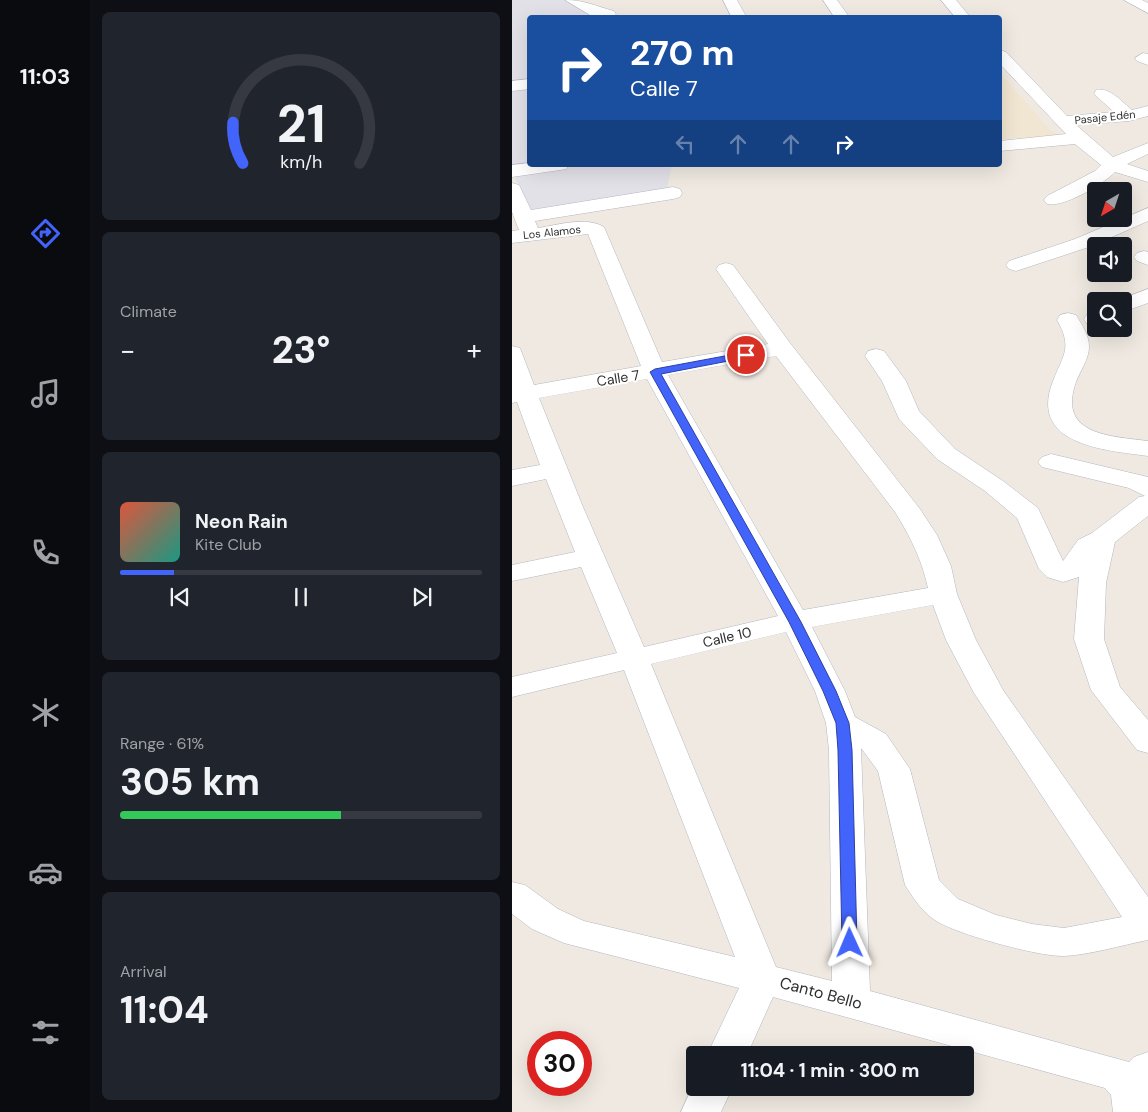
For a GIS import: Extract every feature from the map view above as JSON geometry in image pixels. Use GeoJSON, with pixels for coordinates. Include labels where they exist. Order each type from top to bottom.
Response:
{"type":"FeatureCollection","features":[{"type":"Feature","properties":{"kind":"street"},"geometry":{"type":"LineString","coordinates":[[572,0],[595,12],[609,14]]}},
{"type":"Feature","properties":{"kind":"street"},"geometry":{"type":"LineString","coordinates":[[730,0],[738,15]]}},
{"type":"Feature","properties":{"kind":"street"},"geometry":{"type":"LineString","coordinates":[[830,0],[841,15]]}},
{"type":"Feature","properties":{"kind":"street"},"geometry":{"type":"LineString","coordinates":[[948,0],[961,15]]}},
{"type":"Feature","properties":{"kind":"street"},"geometry":{"type":"LineString","coordinates":[[1131,0],[1148,9]]}},
{"type":"Feature","properties":{"kind":"street"},"geometry":{"type":"LineString","coordinates":[[1002,57],[1062,121],[1112,165],[1148,177]]}},
{"type":"Feature","properties":{"kind":"street"},"geometry":{"type":"LineString","coordinates":[[512,86],[527,84]]}},
{"type":"Feature","properties":{"kind":"street"},"geometry":{"type":"LineString","coordinates":[[1102,94],[1129,116]]}},
{"type":"Feature","properties":{"kind":"street","name":"Pasaje Edén"},"geometry":{"type":"LineString","coordinates":[[1062,121],[1129,116],[1148,111]]}},
{"type":"Feature","properties":{"kind":"street"},"geometry":{"type":"LineString","coordinates":[[1002,146],[1080,138]]}},
{"type":"Feature","properties":{"kind":"street"},"geometry":{"type":"LineString","coordinates":[[1054,200],[1102,175],[1112,165],[1130,155],[1148,148]]}},
{"type":"Feature","properties":{"kind":"street"},"geometry":{"type":"LineString","coordinates":[[512,172],[546,167]]}},
{"type":"Feature","properties":{"kind":"street"},"geometry":{"type":"LineString","coordinates":[[512,189],[523,230],[673,193]]}},
{"type":"Feature","properties":{"kind":"street"},"geometry":{"type":"LineString","coordinates":[[1016,265],[1092,239],[1148,214]]}},
{"type":"Feature","properties":{"kind":"street","name":"Los Alamos"},"geometry":{"type":"LineString","coordinates":[[523,230],[592,228],[597,231],[655,372]]}},
{"type":"Feature","properties":{"kind":"street"},"geometry":{"type":"LineString","coordinates":[[726,269],[782,348],[901,502],[923,535],[937,566],[943,594],[961,640],[989,693],[1148,926],[1064,942],[1032,938],[989,927],[945,909],[923,885],[894,769],[875,742],[842,723]]}},
{"type":"Feature","properties":{"kind":"street"},"geometry":{"type":"LineString","coordinates":[[1132,302],[1148,295]]}},
{"type":"Feature","properties":{"kind":"street"},"geometry":{"type":"LineString","coordinates":[[1068,320],[1077,339],[1077,354],[1061,389],[1058,404],[1061,420],[1075,431],[1088,437],[1148,449]]}},
{"type":"Feature","properties":{"kind":"street","name":"Calle 7"},"geometry":{"type":"LineString","coordinates":[[518,395],[782,348]]}},
{"type":"Feature","properties":{"kind":"street"},"geometry":{"type":"LineString","coordinates":[[512,352],[518,395],[555,470],[634,659],[762,978],[731,1046]]}},
{"type":"Feature","properties":{"kind":"street"},"geometry":{"type":"LineString","coordinates":[[876,356],[894,381],[908,414],[946,454],[994,486],[1029,514],[1049,563],[1054,568],[1068,573],[1073,570],[1088,546],[1102,539],[1148,503]]}},
{"type":"Feature","properties":{"kind":"street"},"geometry":{"type":"LineString","coordinates":[[655,372],[795,622],[830,691],[842,723],[845,750],[851,1001]]}},
{"type":"Feature","properties":{"kind":"street"},"geometry":{"type":"LineString","coordinates":[[1051,462],[1138,482],[1148,489]]}},
{"type":"Feature","properties":{"kind":"street"},"geometry":{"type":"LineString","coordinates":[[512,478],[555,470]]}},
{"type":"Feature","properties":{"kind":"street"},"geometry":{"type":"LineString","coordinates":[[1102,539],[1092,583],[1089,639],[1106,690],[1148,742]]}},
{"type":"Feature","properties":{"kind":"street"},"geometry":{"type":"LineString","coordinates":[[512,573],[590,557]]}},
{"type":"Feature","properties":{"kind":"street","name":"Calle 10"},"geometry":{"type":"LineString","coordinates":[[512,687],[795,622],[943,594]]}},
{"type":"Feature","properties":{"kind":"street","name":"Canto Bello"},"geometry":{"type":"LineString","coordinates":[[512,895],[545,919],[577,933],[851,1001],[1118,1075],[1137,1090]]}},
{"type":"Feature","properties":{"kind":"street"},"geometry":{"type":"LineString","coordinates":[[701,1112],[708,1096]]}},
{"type":"Feature","properties":{"kind":"shaded area"},"geometry":{"type":"Polygon","coordinates":[[[512,0],[569,0],[588,15],[527,15],[527,167],[672,167],[665,198],[535,219],[512,172],[512,0]]]}},
{"type":"Feature","properties":{"kind":"shaded area"},"geometry":{"type":"Polygon","coordinates":[[[1002,75],[1051,131],[1060,136],[1002,139],[1002,75]]]}},
{"type":"Feature","properties":{"kind":"route"},"geometry":{"type":"LineString","coordinates":[[746,355],[655,372],[795,622],[830,691],[842,723],[845,750],[850,943]]}}]}
